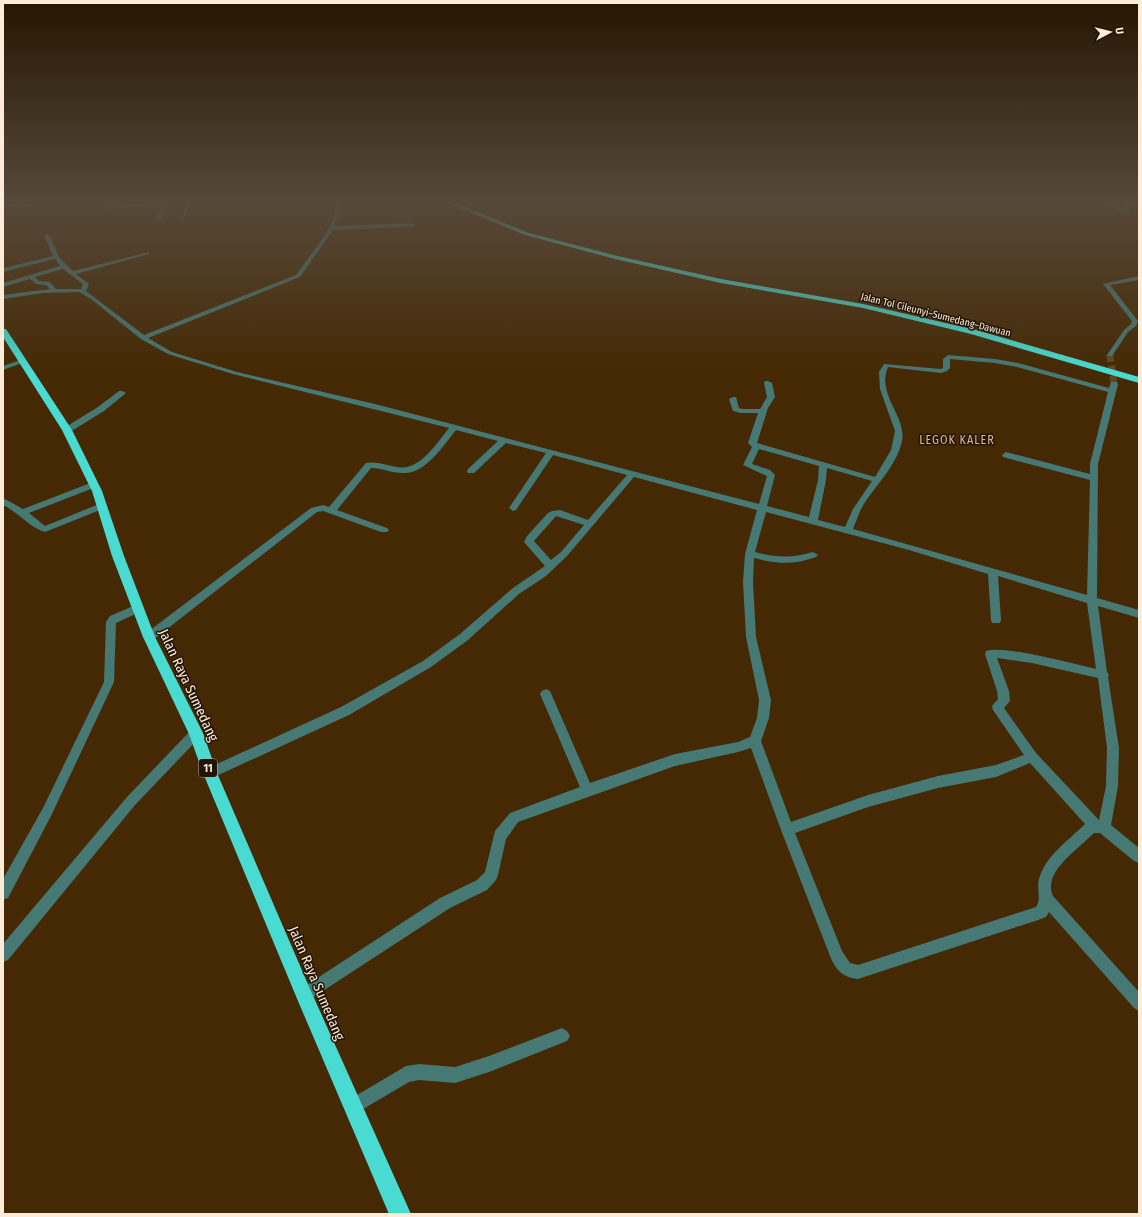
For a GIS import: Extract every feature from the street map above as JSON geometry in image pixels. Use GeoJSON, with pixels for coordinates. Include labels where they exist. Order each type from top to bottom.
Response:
{"type":"FeatureCollection","features":[{"type":"Feature","properties":{"kind":"highway","name":"Jalan Tol Cileunyi–Sumedang–Dawuan"},"geometry":{"type":"LineString","coordinates":[[622,259],[721,281],[870,307],[973,332],[1139,380]]}},
{"type":"Feature","properties":{"kind":"highway","name":"Jalan Tol Cileunyi–Sumedang–Dawuan"},"geometry":{"type":"LineString","coordinates":[[643,259],[725,277],[865,301],[975,327],[1139,374]]}},
{"type":"Feature","properties":{"kind":"highway","name":"Jalan Raya Sumedang"},"geometry":{"type":"LineString","coordinates":[[3,331],[67,430],[93,485],[149,637],[196,733],[210,773],[304,995],[400,1214]]}},
{"type":"Feature","properties":{"kind":"street"},"geometry":{"type":"LineString","coordinates":[[3,270],[49,259]]}},
{"type":"Feature","properties":{"kind":"street"},"geometry":{"type":"LineString","coordinates":[[57,259],[64,267],[86,284],[83,292]]}},
{"type":"Feature","properties":{"kind":"street"},"geometry":{"type":"LineString","coordinates":[[72,273],[125,259]]}},
{"type":"Feature","properties":{"kind":"street"},"geometry":{"type":"LineString","coordinates":[[143,338],[298,276],[311,259]]}},
{"type":"Feature","properties":{"kind":"street"},"geometry":{"type":"LineString","coordinates":[[3,285],[64,267]]}},
{"type":"Feature","properties":{"kind":"street"},"geometry":{"type":"LineString","coordinates":[[31,277],[38,283],[48,283],[54,290]]}},
{"type":"Feature","properties":{"kind":"street"},"geometry":{"type":"LineString","coordinates":[[1110,355],[1126,331],[1134,325],[1135,321],[1106,284],[1139,278]]}},
{"type":"Feature","properties":{"kind":"street"},"geometry":{"type":"LineString","coordinates":[[1129,281],[1139,283]]}},
{"type":"Feature","properties":{"kind":"street"},"geometry":{"type":"LineString","coordinates":[[3,297],[54,290],[74,290],[83,292],[143,338],[170,353],[235,373],[454,427],[813,521],[1139,614]]}},
{"type":"Feature","properties":{"kind":"street"},"geometry":{"type":"LineString","coordinates":[[848,531],[858,507],[878,480],[900,437],[882,387],[883,370],[886,366],[941,371],[946,370],[946,359],[948,357],[996,361],[1037,369],[1113,388],[1094,464],[1092,601],[1104,675],[1113,748],[1112,786],[1100,827]]}},
{"type":"Feature","properties":{"kind":"street"},"geometry":{"type":"LineString","coordinates":[[3,368],[23,361]]}},
{"type":"Feature","properties":{"kind":"street"},"geometry":{"type":"LineString","coordinates":[[768,383],[771,397],[752,443],[756,446],[878,480]]}},
{"type":"Feature","properties":{"kind":"street"},"geometry":{"type":"LineString","coordinates":[[67,430],[101,409],[122,393]]}},
{"type":"Feature","properties":{"kind":"street"},"geometry":{"type":"LineString","coordinates":[[733,399],[736,408],[741,411],[764,411]]}},
{"type":"Feature","properties":{"kind":"street"},"geometry":{"type":"LineString","coordinates":[[331,511],[369,465],[404,471],[414,468],[436,449],[454,427]]}},
{"type":"Feature","properties":{"kind":"street"},"geometry":{"type":"LineString","coordinates":[[472,471],[504,440]]}},
{"type":"Feature","properties":{"kind":"street"},"geometry":{"type":"LineString","coordinates":[[756,446],[747,465],[768,472],[771,475],[750,554],[748,582],[751,636],[766,700],[764,718],[755,741],[787,830],[837,956],[846,970],[858,972],[1041,912],[1047,900]]}},
{"type":"Feature","properties":{"kind":"street"},"geometry":{"type":"LineString","coordinates":[[513,508],[551,452]]}},
{"type":"Feature","properties":{"kind":"street"},"geometry":{"type":"LineString","coordinates":[[1006,455],[1094,478]]}},
{"type":"Feature","properties":{"kind":"street"},"geometry":{"type":"LineString","coordinates":[[813,521],[822,480],[823,464]]}},
{"type":"Feature","properties":{"kind":"street"},"geometry":{"type":"LineString","coordinates":[[210,773],[345,712],[427,664],[464,637],[516,591],[551,566],[564,554],[632,474]]}},
{"type":"Feature","properties":{"kind":"street"},"geometry":{"type":"LineString","coordinates":[[23,512],[93,485]]}},
{"type":"Feature","properties":{"kind":"street"},"geometry":{"type":"LineString","coordinates":[[3,501],[8,502],[42,528],[46,529],[102,506]]}},
{"type":"Feature","properties":{"kind":"street"},"geometry":{"type":"LineString","coordinates":[[149,637],[314,510],[323,508],[384,530]]}},
{"type":"Feature","properties":{"kind":"street"},"geometry":{"type":"LineString","coordinates":[[551,566],[529,542],[530,538],[551,515],[560,513],[590,524]]}},
{"type":"Feature","properties":{"kind":"street"},"geometry":{"type":"LineString","coordinates":[[750,554],[780,561],[792,562],[813,555]]}},
{"type":"Feature","properties":{"kind":"street"},"geometry":{"type":"LineString","coordinates":[[993,572],[996,620]]}},
{"type":"Feature","properties":{"kind":"street"},"geometry":{"type":"LineString","coordinates":[[3,893],[47,812],[109,682],[111,622],[114,619],[138,608]]}},
{"type":"Feature","properties":{"kind":"street"},"geometry":{"type":"LineString","coordinates":[[1104,675],[1032,659],[990,654],[1003,691],[1004,701],[998,706],[999,710],[1032,757],[1100,827],[1139,856]]}},
{"type":"Feature","properties":{"kind":"street"},"geometry":{"type":"LineString","coordinates":[[546,694],[587,790]]}},
{"type":"Feature","properties":{"kind":"street"},"geometry":{"type":"LineString","coordinates":[[3,955],[131,801],[196,733]]}},
{"type":"Feature","properties":{"kind":"street"},"geometry":{"type":"LineString","coordinates":[[304,995],[445,903],[482,885],[492,876],[500,836],[514,817],[587,790],[676,760],[755,741]]}},
{"type":"Feature","properties":{"kind":"street"},"geometry":{"type":"LineString","coordinates":[[787,830],[868,801],[938,782],[996,771],[1032,757]]}},
{"type":"Feature","properties":{"kind":"street"},"geometry":{"type":"LineString","coordinates":[[1100,827],[1091,827],[1050,868],[1044,881],[1047,900],[1139,1003]]}},
{"type":"Feature","properties":{"kind":"street"},"geometry":{"type":"LineString","coordinates":[[353,1107],[406,1074],[419,1072],[455,1075],[489,1064],[562,1036]]}},
{"type":"Feature","properties":{"kind":"tunnel"},"geometry":{"type":"LineString","coordinates":[[1110,355],[1114,384]]}},
{"type":"Feature","properties":{"kind":"district","name":"LEGOK KALER"},"geometry":{"type":"Point","coordinates":[957,440]}}]}
